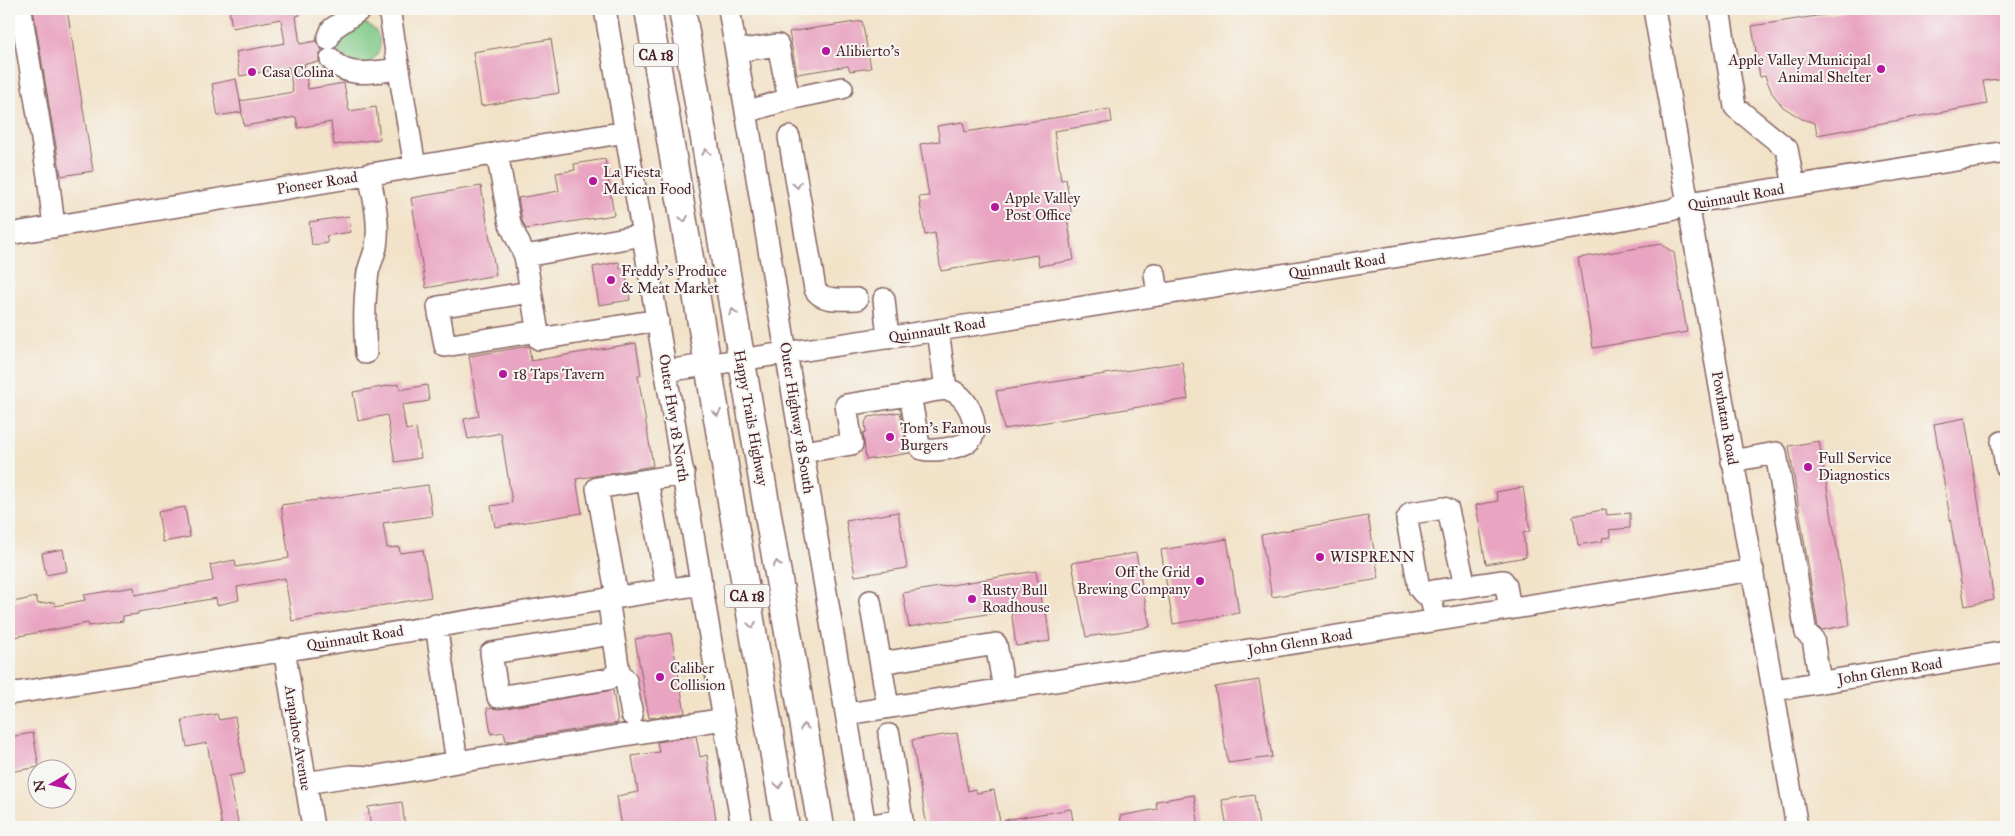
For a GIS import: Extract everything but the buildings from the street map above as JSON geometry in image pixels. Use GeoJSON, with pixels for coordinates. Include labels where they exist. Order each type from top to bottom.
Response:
{"type":"FeatureCollection","features":[{"type":"Feature","properties":{"kind":"main road","name":"CA 18"},"geometry":{"type":"LineString","coordinates":[[648,9],[786,827]]}},
{"type":"Feature","properties":{"kind":"main road","name":"Happy Trails Highway"},"geometry":{"type":"LineString","coordinates":[[682,9],[821,827]]}},
{"type":"Feature","properties":{"kind":"street"},"geometry":{"type":"LineString","coordinates":[[328,39],[332,29],[360,9]]}},
{"type":"Feature","properties":{"kind":"street"},"geometry":{"type":"LineString","coordinates":[[389,9],[415,167]]}},
{"type":"Feature","properties":{"kind":"street","name":"Outer Hwy 18 North"},"geometry":{"type":"LineString","coordinates":[[605,9],[742,827]]}},
{"type":"Feature","properties":{"kind":"street","name":"Outer Highway 18 South"},"geometry":{"type":"LineString","coordinates":[[728,9],[865,827]]}},
{"type":"Feature","properties":{"kind":"street","name":"Powhatan Road"},"geometry":{"type":"LineString","coordinates":[[1654,9],[1797,827]]}},
{"type":"Feature","properties":{"kind":"street"},"geometry":{"type":"LineString","coordinates":[[1719,9],[1735,107],[1787,149],[1794,186]]}},
{"type":"Feature","properties":{"kind":"street"},"geometry":{"type":"LineString","coordinates":[[21,11],[48,176],[54,226]]}},
{"type":"Feature","properties":{"kind":"street"},"geometry":{"type":"LineString","coordinates":[[736,50],[778,45],[789,99]]}},
{"type":"Feature","properties":{"kind":"street"},"geometry":{"type":"LineString","coordinates":[[331,60],[337,67],[357,73],[398,69]]}},
{"type":"Feature","properties":{"kind":"street"},"geometry":{"type":"LineString","coordinates":[[746,112],[789,99],[842,88]]}},
{"type":"Feature","properties":{"kind":"street","name":"Pioneer Road"},"geometry":{"type":"LineString","coordinates":[[9,234],[626,132]]}},
{"type":"Feature","properties":{"kind":"street"},"geometry":{"type":"LineString","coordinates":[[788,137],[814,289],[824,297],[857,300]]}},
{"type":"Feature","properties":{"kind":"street","name":"Quinnault Road"},"geometry":{"type":"LineString","coordinates":[[666,370],[888,338],[1591,225],[1671,210],[1688,203],[2006,152]]}},
{"type":"Feature","properties":{"kind":"street"},"geometry":{"type":"LineString","coordinates":[[497,153],[510,224],[525,256],[539,339],[658,320]]}},
{"type":"Feature","properties":{"kind":"street"},"geometry":{"type":"LineString","coordinates":[[366,353],[365,305],[369,271],[376,246],[376,213],[369,174]]}},
{"type":"Feature","properties":{"kind":"street"},"geometry":{"type":"LineString","coordinates":[[525,256],[643,235]]}},
{"type":"Feature","properties":{"kind":"street"},"geometry":{"type":"LineString","coordinates":[[1155,274],[1158,295]]}},
{"type":"Feature","properties":{"kind":"street"},"geometry":{"type":"LineString","coordinates":[[531,292],[438,307],[445,346],[538,331]]}},
{"type":"Feature","properties":{"kind":"street"},"geometry":{"type":"LineString","coordinates":[[884,299],[888,338]]}},
{"type":"Feature","properties":{"kind":"street"},"geometry":{"type":"LineString","coordinates":[[938,330],[946,389]]}},
{"type":"Feature","properties":{"kind":"street"},"geometry":{"type":"LineString","coordinates":[[803,452],[852,444],[846,406],[910,395],[946,389],[959,394],[970,410],[973,433],[970,440],[956,447],[928,451],[922,449],[919,445],[910,395]]}},
{"type":"Feature","properties":{"kind":"street"},"geometry":{"type":"LineString","coordinates":[[2002,442],[2006,466]]}},
{"type":"Feature","properties":{"kind":"street"},"geometry":{"type":"LineString","coordinates":[[1732,461],[1776,453],[1806,633],[1813,639],[1820,682]]}},
{"type":"Feature","properties":{"kind":"street"},"geometry":{"type":"LineString","coordinates":[[632,715],[626,681],[619,672],[613,634],[612,598],[598,488],[684,474]]}},
{"type":"Feature","properties":{"kind":"street"},"geometry":{"type":"LineString","coordinates":[[646,480],[666,589]]}},
{"type":"Feature","properties":{"kind":"street"},"geometry":{"type":"LineString","coordinates":[[1430,595],[1423,593],[1419,588],[1407,520],[1411,513],[1444,508],[1450,512],[1465,586]]}},
{"type":"Feature","properties":{"kind":"street","name":"John Glenn Road"},"geometry":{"type":"LineString","coordinates":[[847,714],[1753,570]]}},
{"type":"Feature","properties":{"kind":"street"},"geometry":{"type":"LineString","coordinates":[[1430,595],[1434,591],[1503,581],[1506,586],[1510,609]]}},
{"type":"Feature","properties":{"kind":"street","name":"Quinnault Road"},"geometry":{"type":"LineString","coordinates":[[9,694],[702,584]]}},
{"type":"Feature","properties":{"kind":"street"},"geometry":{"type":"LineString","coordinates":[[1430,595],[1435,621]]}},
{"type":"Feature","properties":{"kind":"street"},"geometry":{"type":"LineString","coordinates":[[870,601],[888,708]]}},
{"type":"Feature","properties":{"kind":"street"},"geometry":{"type":"LineString","coordinates":[[436,625],[456,762]]}},
{"type":"Feature","properties":{"kind":"street"},"geometry":{"type":"LineString","coordinates":[[613,634],[491,653],[498,697],[608,679],[619,672]]}},
{"type":"Feature","properties":{"kind":"street"},"geometry":{"type":"LineString","coordinates":[[881,664],[996,644],[1004,689]]}},
{"type":"Feature","properties":{"kind":"street","name":"Arapahoe Avenue"},"geometry":{"type":"LineString","coordinates":[[284,649],[312,827]]}},
{"type":"Feature","properties":{"kind":"street","name":"John Glenn Road"},"geometry":{"type":"LineString","coordinates":[[1774,690],[2006,652]]}},
{"type":"Feature","properties":{"kind":"street"},"geometry":{"type":"LineString","coordinates":[[306,784],[351,776],[373,777],[724,719]]}},
{"type":"Feature","properties":{"kind":"street"},"geometry":{"type":"LineString","coordinates":[[865,827],[902,820],[889,735]]}},
{"type":"Feature","properties":{"kind":"green space"},"geometry":{"type":"Polygon","coordinates":[[[359,21],[375,30],[380,44],[379,51],[375,57],[369,63],[360,67],[336,52],[335,37],[359,21]]]}},
{"type":"Feature","properties":{"kind":"place","name":"Alibierto's"},"geometry":{"type":"Point","coordinates":[826,51]}},
{"type":"Feature","properties":{"kind":"place","name":"Apple Valley Municipal Animal Shelter"},"geometry":{"type":"Point","coordinates":[1881,69]}},
{"type":"Feature","properties":{"kind":"place","name":"Casa Colina"},"geometry":{"type":"Point","coordinates":[252,72]}},
{"type":"Feature","properties":{"kind":"place","name":"La Fiesta Mexican Food"},"geometry":{"type":"Point","coordinates":[593,181]}},
{"type":"Feature","properties":{"kind":"place","name":"Apple Valley Post Office"},"geometry":{"type":"Point","coordinates":[995,207]}},
{"type":"Feature","properties":{"kind":"place","name":"Freddy's Produce & Meat Market"},"geometry":{"type":"Point","coordinates":[611,280]}},
{"type":"Feature","properties":{"kind":"place","name":"18 Taps Tavern"},"geometry":{"type":"Point","coordinates":[503,374]}},
{"type":"Feature","properties":{"kind":"place","name":"Tom's Famous Burgers"},"geometry":{"type":"Point","coordinates":[890,437]}},
{"type":"Feature","properties":{"kind":"place","name":"Full Service Diagnostics"},"geometry":{"type":"Point","coordinates":[1808,467]}},
{"type":"Feature","properties":{"kind":"place","name":"WISPRENN"},"geometry":{"type":"Point","coordinates":[1320,557]}},
{"type":"Feature","properties":{"kind":"place","name":"Off the Grid Brewing Company"},"geometry":{"type":"Point","coordinates":[1200,581]}},
{"type":"Feature","properties":{"kind":"place","name":"Rusty Bull Roadhouse"},"geometry":{"type":"Point","coordinates":[972,599]}},
{"type":"Feature","properties":{"kind":"place","name":"Caliber Collision"},"geometry":{"type":"Point","coordinates":[660,677]}}]}
